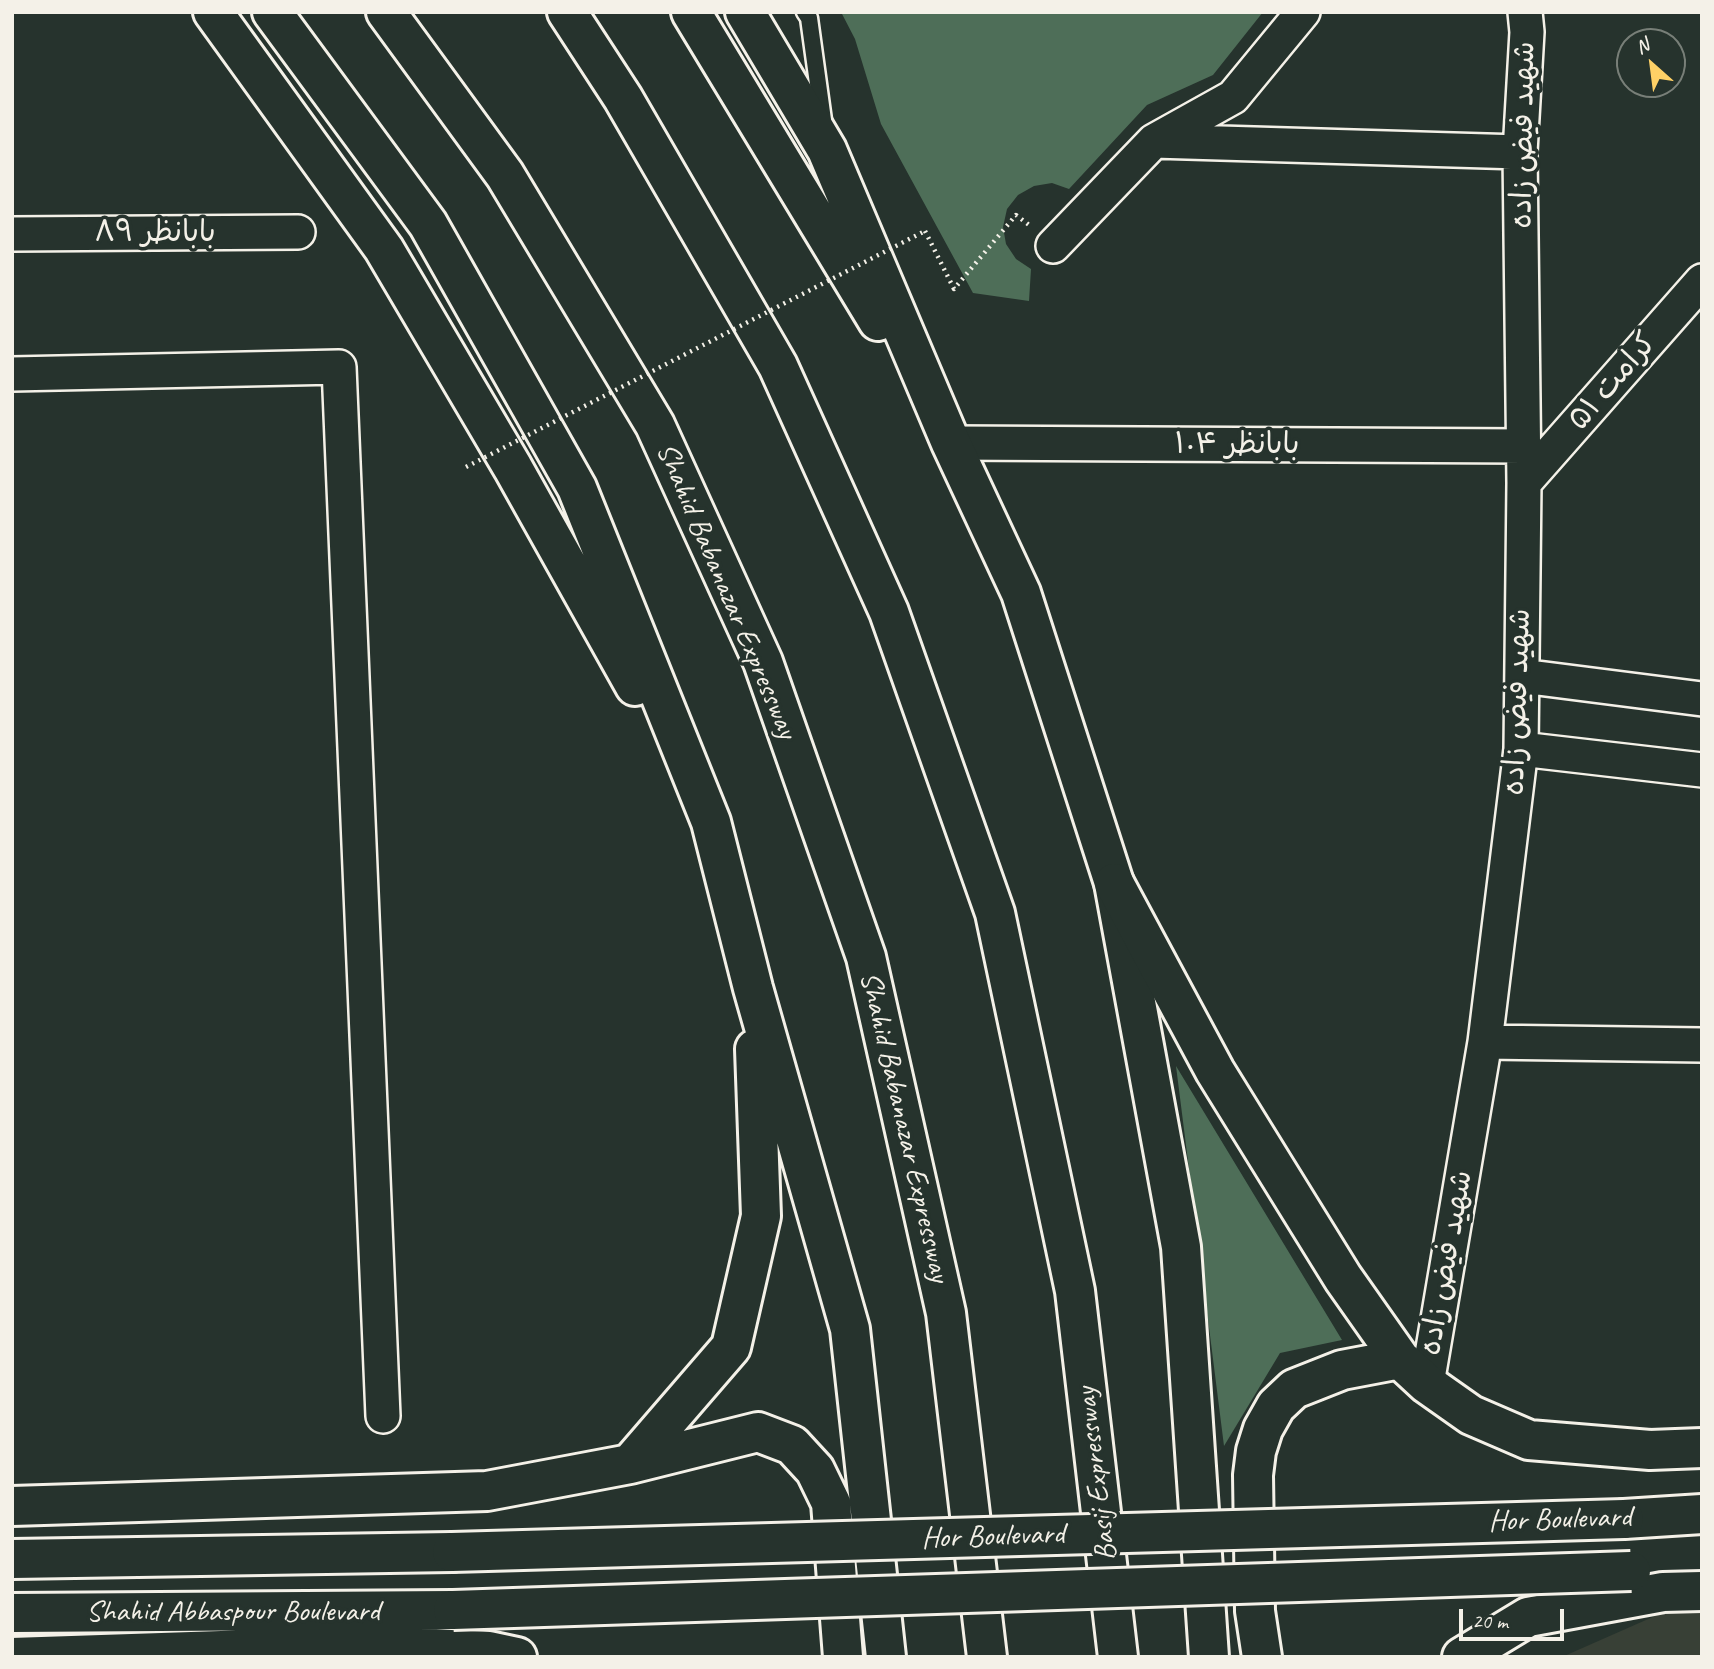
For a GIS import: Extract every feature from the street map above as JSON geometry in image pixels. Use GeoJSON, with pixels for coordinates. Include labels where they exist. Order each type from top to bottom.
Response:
{"type":"FeatureCollection","features":[{"type":"Feature","properties":{"kind":"main road"},"geometry":{"type":"LineString","coordinates":[[213,12],[384,249],[513,468],[711,822]]}},
{"type":"Feature","properties":{"kind":"main road"},"geometry":{"type":"LineString","coordinates":[[272,12],[428,224],[577,488],[711,822],[753,988],[850,1329],[886,1657]]}},
{"type":"Feature","properties":{"kind":"main road","name":"Shahid Babanazar Expressway"},"geometry":{"type":"LineString","coordinates":[[386,12],[505,175],[655,425],[763,662],[866,957],[946,1313],[987,1657]]}},
{"type":"Feature","properties":{"kind":"main road","name":"Basij Expressway"},"geometry":{"type":"LineString","coordinates":[[567,12],[623,97],[778,366],[889,612],[995,913],[1075,1290],[1118,1657]]}},
{"type":"Feature","properties":{"kind":"main road"},"geometry":{"type":"LineString","coordinates":[[691,12],[951,443]]}},
{"type":"Feature","properties":{"kind":"main road"},"geometry":{"type":"LineString","coordinates":[[745,12],[827,150],[951,443],[1021,593],[1114,883],[1181,1247],[1209,1657]]}},
{"type":"Feature","properties":{"kind":"main road"},"geometry":{"type":"LineString","coordinates":[[1114,883],[1215,1071],[1343,1278],[1413,1372],[1471,1415],[1529,1440],[1650,1450],[1702,1448]]}},
{"type":"Feature","properties":{"kind":"main road"},"geometry":{"type":"LineString","coordinates":[[630,1464],[731,1347],[761,1216],[753,988]]}},
{"type":"Feature","properties":{"kind":"main road"},"geometry":{"type":"LineString","coordinates":[[1262,1657],[1255,1611],[1253,1475],[1256,1451],[1263,1429],[1276,1406],[1294,1389],[1342,1370],[1413,1372]]}},
{"type":"Feature","properties":{"kind":"main road"},"geometry":{"type":"LineString","coordinates":[[12,1506],[487,1491],[630,1464],[758,1432],[792,1445],[815,1470],[831,1503],[843,1657]]}},
{"type":"Feature","properties":{"kind":"main road","name":"Hor Boulevard"},"geometry":{"type":"LineString","coordinates":[[452,1552],[1624,1519],[1702,1514]]}},
{"type":"Feature","properties":{"kind":"main road","name":"Shahid Abbaspour Boulevard"},"geometry":{"type":"LineString","coordinates":[[12,1559],[452,1552]]}},
{"type":"Feature","properties":{"kind":"main road","name":"Hor Boulevard"},"geometry":{"type":"LineString","coordinates":[[453,1610],[1631,1571],[1702,1566]]}},
{"type":"Feature","properties":{"kind":"main road"},"geometry":{"type":"LineString","coordinates":[[1462,1657],[1528,1617],[1663,1592],[1702,1591]]}},
{"type":"Feature","properties":{"kind":"main road","name":"Shahid Abbaspour Boulevard"},"geometry":{"type":"LineString","coordinates":[[12,1613],[453,1610]]}},
{"type":"Feature","properties":{"kind":"main road"},"geometry":{"type":"LineString","coordinates":[[12,1657],[372,1644],[489,1651],[517,1657]]}},
{"type":"Feature","properties":{"kind":"street"},"geometry":{"type":"LineString","coordinates":[[1053,246],[1154,141],[1233,97],[1303,12]]}},
{"type":"Feature","properties":{"kind":"street","name":"شهید فیض زاده"},"geometry":{"type":"LineString","coordinates":[[1413,1372],[1485,1042],[1521,750],[1524,446],[1520,152],[1532,19]]}},
{"type":"Feature","properties":{"kind":"street"},"geometry":{"type":"LineString","coordinates":[[1154,141],[1520,152]]}},
{"type":"Feature","properties":{"kind":"street","name":"بابانظر ۸۹"},"geometry":{"type":"LineString","coordinates":[[12,234],[298,232]]}},
{"type":"Feature","properties":{"kind":"street","name":"کرامت ۵۱"},"geometry":{"type":"LineString","coordinates":[[1524,483],[1702,281]]}},
{"type":"Feature","properties":{"kind":"street"},"geometry":{"type":"LineString","coordinates":[[12,374],[339,367],[383,1416]]}},
{"type":"Feature","properties":{"kind":"street","name":"بابانظر ۱۰۴"},"geometry":{"type":"LineString","coordinates":[[951,443],[1524,446]]}},
{"type":"Feature","properties":{"kind":"street"},"geometry":{"type":"LineString","coordinates":[[1522,676],[1702,699]]}},
{"type":"Feature","properties":{"kind":"street"},"geometry":{"type":"LineString","coordinates":[[1521,750],[1702,769]]}},
{"type":"Feature","properties":{"kind":"street"},"geometry":{"type":"LineString","coordinates":[[1485,1042],[1702,1045]]}},
{"type":"Feature","properties":{"kind":"lane"},"geometry":{"type":"LineString","coordinates":[[805,12],[809,18],[827,150]]}},
{"type":"Feature","properties":{"kind":"path"},"geometry":{"type":"LineString","coordinates":[[466,467],[925,231],[954,289],[1016,215],[1053,246]]}},
{"type":"Feature","properties":{"kind":"shaded area"},"geometry":{"type":"Polygon","coordinates":[[[1680,1605],[1702,1605],[1702,1657],[1562,1657],[1680,1605]]]}},
{"type":"Feature","properties":{"kind":"green space"},"geometry":{"type":"Polygon","coordinates":[[[841,12],[1263,12],[1213,75],[1147,105],[1069,189],[1052,183],[1034,186],[1018,195],[1007,209],[1003,227],[1006,244],[1016,259],[1031,269],[1029,301],[973,293],[881,124],[855,39],[841,12]]]}},
{"type":"Feature","properties":{"kind":"green space"},"geometry":{"type":"Polygon","coordinates":[[[1176,1066],[1342,1340],[1280,1353],[1224,1446],[1176,1066]]]}}]}
